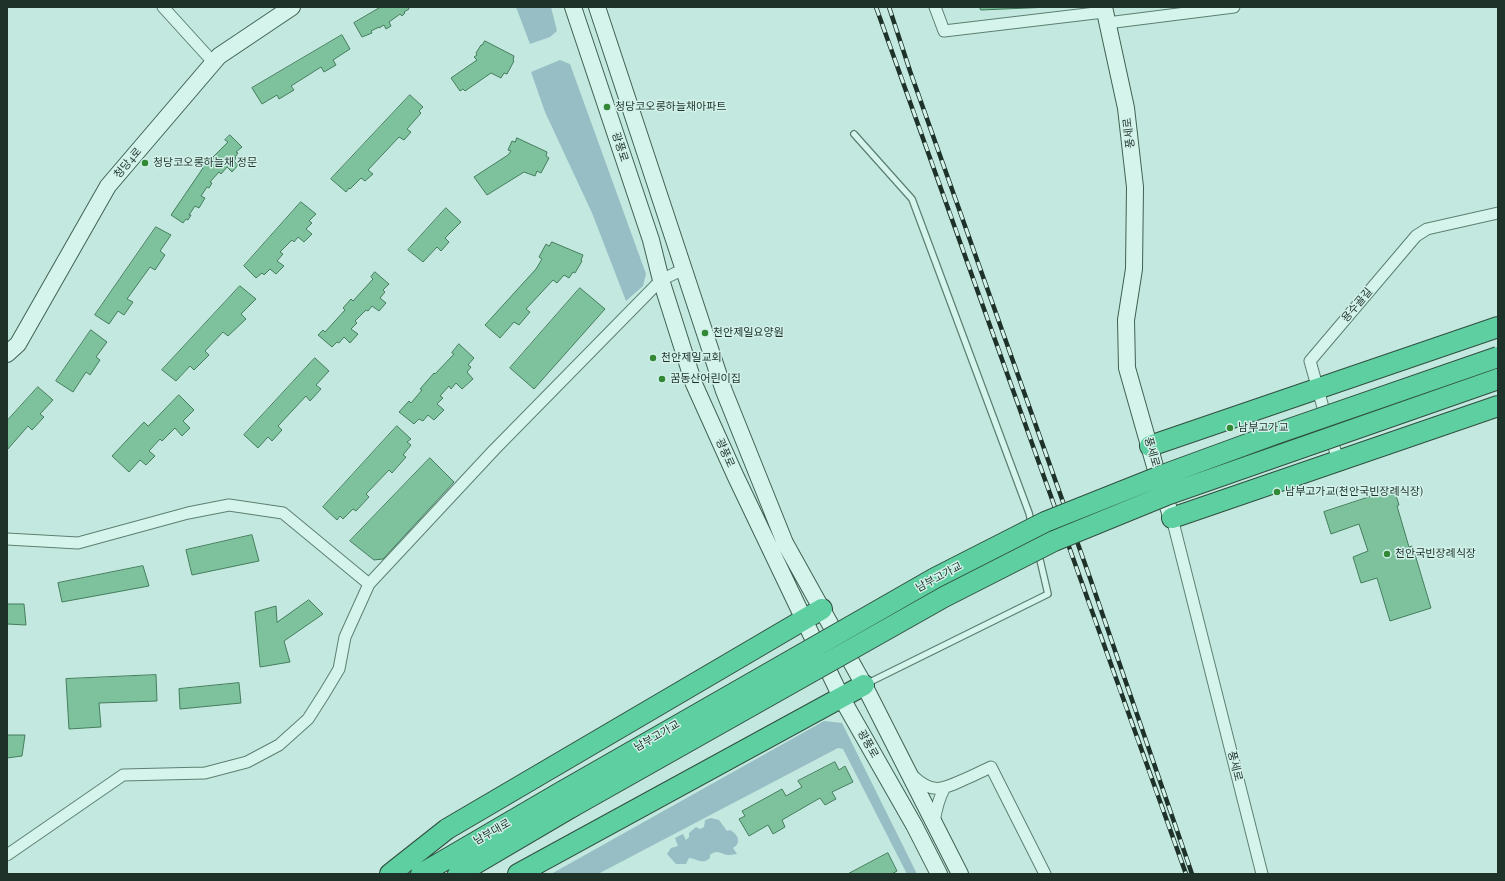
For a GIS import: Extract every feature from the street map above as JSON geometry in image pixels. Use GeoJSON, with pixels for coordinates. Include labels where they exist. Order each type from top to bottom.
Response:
{"type":"FeatureCollection","features":[{"type":"Feature","properties":{"kind":"highway"},"geometry":{"type":"LineString","coordinates":[[1150,446],[1498,328]]}},
{"type":"Feature","properties":{"kind":"highway","name":"남부고가교"},"geometry":{"type":"LineString","coordinates":[[568,799],[935,578],[1045,522],[1163,474],[1498,357]]}},
{"type":"Feature","properties":{"kind":"highway","name":"남부고가교"},"geometry":{"type":"LineString","coordinates":[[568,799],[944,597],[1054,541],[1169,494],[1498,379]]}},
{"type":"Feature","properties":{"kind":"highway"},"geometry":{"type":"LineString","coordinates":[[1172,518],[1498,406]]}},
{"type":"Feature","properties":{"kind":"highway"},"geometry":{"type":"LineString","coordinates":[[390,874],[447,829],[822,609]]}},
{"type":"Feature","properties":{"kind":"highway"},"geometry":{"type":"LineString","coordinates":[[518,874],[864,685]]}},
{"type":"Feature","properties":{"kind":"highway","name":"남부대로"},"geometry":{"type":"LineString","coordinates":[[421,874],[568,799]]}},
{"type":"Feature","properties":{"kind":"highway","name":"남부대로"},"geometry":{"type":"LineString","coordinates":[[458,874],[568,799]]}},
{"type":"Feature","properties":{"kind":"main road","name":"청당4로"},"geometry":{"type":"LineString","coordinates":[[7,354],[18,344],[108,186],[219,56],[292,7]]}},
{"type":"Feature","properties":{"kind":"main road","name":"광풍로"},"geometry":{"type":"LineString","coordinates":[[573,7],[651,240],[661,280],[694,384],[735,475],[841,697],[914,825],[939,874]]}},
{"type":"Feature","properties":{"kind":"main road","name":"광풍로"},"geometry":{"type":"LineString","coordinates":[[597,7],[724,391],[782,536],[864,685],[960,874]]}},
{"type":"Feature","properties":{"kind":"main road","name":"풍세로"},"geometry":{"type":"LineString","coordinates":[[1105,14],[1126,108],[1135,187],[1134,269],[1126,320],[1127,368],[1160,484],[1172,518]]}},
{"type":"Feature","properties":{"kind":"street"},"geometry":{"type":"LineString","coordinates":[[163,7],[213,62]]}},
{"type":"Feature","properties":{"kind":"street"},"geometry":{"type":"LineString","coordinates":[[935,7],[944,31],[1105,14],[1234,7]]}},
{"type":"Feature","properties":{"kind":"street","name":"용수골길"},"geometry":{"type":"LineString","coordinates":[[1338,461],[1310,361],[1416,236],[1427,229],[1498,213]]}},
{"type":"Feature","properties":{"kind":"street"},"geometry":{"type":"LineString","coordinates":[[7,855],[123,775],[205,773],[247,762],[280,744],[308,718],[332,682],[338,669],[345,637],[369,584],[494,450],[661,280],[684,270]]}},
{"type":"Feature","properties":{"kind":"street"},"geometry":{"type":"LineString","coordinates":[[7,539],[78,543],[188,513],[230,505],[283,513],[369,584]]}},
{"type":"Feature","properties":{"kind":"street","name":"풍세로"},"geometry":{"type":"LineString","coordinates":[[1172,518],[1262,874]]}},
{"type":"Feature","properties":{"kind":"street"},"geometry":{"type":"LineString","coordinates":[[907,771],[924,785],[944,789],[992,767],[1045,874]]}},
{"type":"Feature","properties":{"kind":"street"},"geometry":{"type":"LineString","coordinates":[[934,823],[936,808],[944,789]]}},
{"type":"Feature","properties":{"kind":"lane"},"geometry":{"type":"LineString","coordinates":[[854,134],[912,199],[1029,513],[1048,594],[864,685]]}},
{"type":"Feature","properties":{"kind":"shaded area"},"geometry":{"type":"Polygon","coordinates":[[[516,7],[551,7],[557,31],[550,37],[530,44],[516,7]]]}},
{"type":"Feature","properties":{"kind":"shaded area"},"geometry":{"type":"Polygon","coordinates":[[[560,60],[570,64],[646,274],[643,286],[626,301],[592,213],[545,112],[531,72],[560,60]]]}},
{"type":"Feature","properties":{"kind":"shaded area"},"geometry":{"type":"Polygon","coordinates":[[[824,721],[842,723],[917,874],[907,874],[843,749],[838,748],[598,874],[551,874],[824,721]]]}},
{"type":"Feature","properties":{"kind":"shaded area"},"geometry":{"type":"Polygon","coordinates":[[[711,818],[719,820],[727,831],[730,830],[737,836],[737,844],[733,848],[737,854],[727,855],[720,852],[715,852],[705,861],[689,858],[686,864],[676,864],[667,854],[671,848],[678,846],[675,838],[683,834],[686,840],[689,837],[689,833],[696,827],[700,829],[704,827],[705,820],[711,818]]]}},
{"type":"Feature","properties":{"kind":"building"},"geometry":{"type":"Polygon","coordinates":[[[381,7],[408,7],[409,9],[404,12],[405,13],[402,16],[400,14],[389,22],[391,26],[386,29],[384,25],[371,31],[372,33],[362,37],[354,23],[381,7]]]}},
{"type":"Feature","properties":{"kind":"building"},"geometry":{"type":"Polygon","coordinates":[[[980,7],[1050,7],[981,10],[980,7]]]}},
{"type":"Feature","properties":{"kind":"building"},"geometry":{"type":"Polygon","coordinates":[[[342,35],[350,49],[333,60],[336,65],[324,72],[321,67],[291,86],[294,90],[279,99],[277,95],[262,104],[252,88],[342,35]]]}},
{"type":"Feature","properties":{"kind":"building"},"geometry":{"type":"Polygon","coordinates":[[[485,41],[514,56],[514,61],[507,74],[504,73],[501,78],[491,73],[465,91],[463,89],[460,91],[451,78],[477,60],[474,57],[477,55],[476,53],[485,41]]]}},
{"type":"Feature","properties":{"kind":"building"},"geometry":{"type":"Polygon","coordinates":[[[410,95],[423,107],[419,111],[421,113],[407,129],[411,132],[404,140],[399,137],[368,170],[373,174],[365,181],[361,178],[346,192],[331,179],[410,95]]]}},
{"type":"Feature","properties":{"kind":"building"},"geometry":{"type":"Polygon","coordinates":[[[230,135],[242,147],[236,152],[238,153],[234,161],[238,165],[232,172],[227,167],[221,174],[219,172],[210,182],[212,183],[209,188],[207,187],[201,196],[205,198],[199,208],[195,206],[189,215],[191,215],[188,220],[186,219],[183,223],[171,215],[203,168],[201,167],[228,142],[225,140],[230,135]]]}},
{"type":"Feature","properties":{"kind":"building"},"geometry":{"type":"Polygon","coordinates":[[[517,138],[547,152],[546,156],[549,158],[541,173],[537,171],[535,176],[524,172],[487,195],[474,177],[508,155],[511,151],[508,150],[512,141],[515,142],[517,138]]]}},
{"type":"Feature","properties":{"kind":"building"},"geometry":{"type":"Polygon","coordinates":[[[301,202],[316,214],[309,221],[312,223],[306,229],[312,234],[304,242],[298,237],[294,242],[292,240],[280,252],[283,254],[277,261],[284,266],[276,274],[270,269],[264,275],[262,273],[256,278],[244,266],[301,202]]]}},
{"type":"Feature","properties":{"kind":"building"},"geometry":{"type":"Polygon","coordinates":[[[446,208],[461,222],[445,238],[449,242],[441,251],[437,247],[423,262],[408,250],[446,208]]]}},
{"type":"Feature","properties":{"kind":"building"},"geometry":{"type":"Polygon","coordinates":[[[156,227],[171,235],[160,251],[165,255],[155,270],[150,267],[127,299],[133,302],[124,315],[118,311],[109,324],[95,315],[156,227]]]}},
{"type":"Feature","properties":{"kind":"building"},"geometry":{"type":"Polygon","coordinates":[[[552,242],[583,255],[582,261],[575,273],[573,272],[569,278],[564,275],[557,283],[553,280],[526,309],[530,312],[519,325],[514,322],[500,338],[485,325],[536,269],[542,259],[539,257],[546,244],[549,246],[552,242]]]}},
{"type":"Feature","properties":{"kind":"building"},"geometry":{"type":"Polygon","coordinates":[[[375,272],[389,284],[383,290],[385,292],[380,298],[386,303],[379,311],[372,306],[355,321],[357,323],[351,329],[358,334],[350,343],[344,337],[339,343],[337,342],[332,347],[318,335],[323,330],[325,332],[345,310],[343,308],[351,299],[353,301],[373,279],[371,277],[375,272]]]}},
{"type":"Feature","properties":{"kind":"building"},"geometry":{"type":"Polygon","coordinates":[[[240,286],[256,299],[241,314],[246,319],[228,336],[223,332],[205,351],[209,355],[194,370],[190,366],[176,381],[162,370],[240,286]]]}},
{"type":"Feature","properties":{"kind":"building"},"geometry":{"type":"Polygon","coordinates":[[[580,288],[605,309],[534,389],[510,368],[580,288]]]}},
{"type":"Feature","properties":{"kind":"building"},"geometry":{"type":"Polygon","coordinates":[[[91,330],[107,342],[96,357],[100,360],[90,375],[86,372],[73,392],[56,381],[91,330]]]}},
{"type":"Feature","properties":{"kind":"building"},"geometry":{"type":"Polygon","coordinates":[[[459,344],[474,358],[468,365],[471,367],[467,372],[473,379],[462,389],[456,383],[451,389],[449,386],[440,396],[443,398],[437,404],[444,410],[434,420],[428,415],[423,421],[419,419],[414,424],[399,412],[409,401],[411,403],[422,390],[420,389],[434,373],[435,374],[454,354],[452,353],[459,344]]]}},
{"type":"Feature","properties":{"kind":"building"},"geometry":{"type":"Polygon","coordinates":[[[315,358],[329,371],[316,385],[321,389],[310,401],[306,396],[278,426],[282,430],[272,441],[268,437],[258,448],[244,435],[315,358]]]}},
{"type":"Feature","properties":{"kind":"building"},"geometry":{"type":"Polygon","coordinates":[[[38,387],[53,400],[40,414],[44,417],[32,430],[28,426],[7,450],[7,421],[38,387]]]}},
{"type":"Feature","properties":{"kind":"building"},"geometry":{"type":"Polygon","coordinates":[[[179,395],[194,410],[183,421],[190,428],[182,436],[175,428],[162,441],[160,439],[149,451],[155,456],[146,465],[140,460],[129,472],[112,456],[144,422],[148,426],[179,395]]]}},
{"type":"Feature","properties":{"kind":"building"},"geometry":{"type":"Polygon","coordinates":[[[397,426],[411,439],[407,442],[411,445],[403,455],[406,457],[392,473],[389,470],[366,494],[369,497],[356,511],[353,509],[343,519],[340,516],[337,520],[323,507],[397,426]]]}},
{"type":"Feature","properties":{"kind":"building"},"geometry":{"type":"Polygon","coordinates":[[[430,458],[454,482],[383,559],[374,560],[350,541],[430,458]]]}},
{"type":"Feature","properties":{"kind":"building","name":"천안국빈장례식장"},"geometry":{"type":"Polygon","coordinates":[[[1394,489],[1399,505],[1397,506],[1409,547],[1412,546],[1414,551],[1431,608],[1390,621],[1377,578],[1361,583],[1353,557],[1368,551],[1359,524],[1331,534],[1324,512],[1394,489]]]}},
{"type":"Feature","properties":{"kind":"building"},"geometry":{"type":"Polygon","coordinates":[[[252,535],[259,561],[192,575],[186,550],[252,535]]]}},
{"type":"Feature","properties":{"kind":"building"},"geometry":{"type":"Polygon","coordinates":[[[143,566],[149,586],[62,602],[58,583],[143,566]]]}},
{"type":"Feature","properties":{"kind":"building"},"geometry":{"type":"Polygon","coordinates":[[[309,600],[323,614],[284,641],[290,662],[260,667],[255,612],[276,606],[277,622],[309,600]]]}},
{"type":"Feature","properties":{"kind":"building"},"geometry":{"type":"Polygon","coordinates":[[[7,604],[24,604],[26,625],[7,624],[7,604]]]}},
{"type":"Feature","properties":{"kind":"building"},"geometry":{"type":"Polygon","coordinates":[[[156,675],[157,701],[99,703],[101,727],[69,729],[66,679],[156,675]]]}},
{"type":"Feature","properties":{"kind":"building"},"geometry":{"type":"Polygon","coordinates":[[[239,683],[241,703],[180,709],[179,689],[239,683]]]}},
{"type":"Feature","properties":{"kind":"building"},"geometry":{"type":"Polygon","coordinates":[[[7,735],[25,735],[22,756],[7,758],[7,735]]]}},
{"type":"Feature","properties":{"kind":"building"},"geometry":{"type":"Polygon","coordinates":[[[835,762],[839,770],[845,766],[853,782],[832,792],[836,799],[825,805],[820,798],[782,820],[785,827],[773,834],[768,825],[749,836],[739,819],[745,816],[742,811],[782,789],[786,796],[802,787],[798,781],[835,762]]]}},
{"type":"Feature","properties":{"kind":"building"},"geometry":{"type":"Polygon","coordinates":[[[888,853],[897,871],[892,874],[848,874],[888,853]]]}},
{"type":"Feature","properties":{"kind":"railway"},"geometry":{"type":"LineString","coordinates":[[876,7],[1186,874]]}},
{"type":"Feature","properties":{"kind":"railway"},"geometry":{"type":"LineString","coordinates":[[889,7],[910,71],[1090,578],[1192,874]]}},
{"type":"Feature","properties":{"kind":"place","name":"청당코오롱하늘채아파트"},"geometry":{"type":"Point","coordinates":[607,107]}},
{"type":"Feature","properties":{"kind":"place","name":"청당코오롱하늘채 정문"},"geometry":{"type":"Point","coordinates":[145,163]}},
{"type":"Feature","properties":{"kind":"place","name":"천안제일요양원"},"geometry":{"type":"Point","coordinates":[705,333]}},
{"type":"Feature","properties":{"kind":"place","name":"천안제일교회"},"geometry":{"type":"Point","coordinates":[653,358]}},
{"type":"Feature","properties":{"kind":"place","name":"꿈동산어린이집"},"geometry":{"type":"Point","coordinates":[662,379]}},
{"type":"Feature","properties":{"kind":"place","name":"남부고가교"},"geometry":{"type":"Point","coordinates":[1230,428]}},
{"type":"Feature","properties":{"kind":"place","name":"남부고가교(천안국빈장례식장)"},"geometry":{"type":"Point","coordinates":[1277,492]}},
{"type":"Feature","properties":{"kind":"place","name":"천안국빈장례식장"},"geometry":{"type":"Point","coordinates":[1387,554]}}]}
